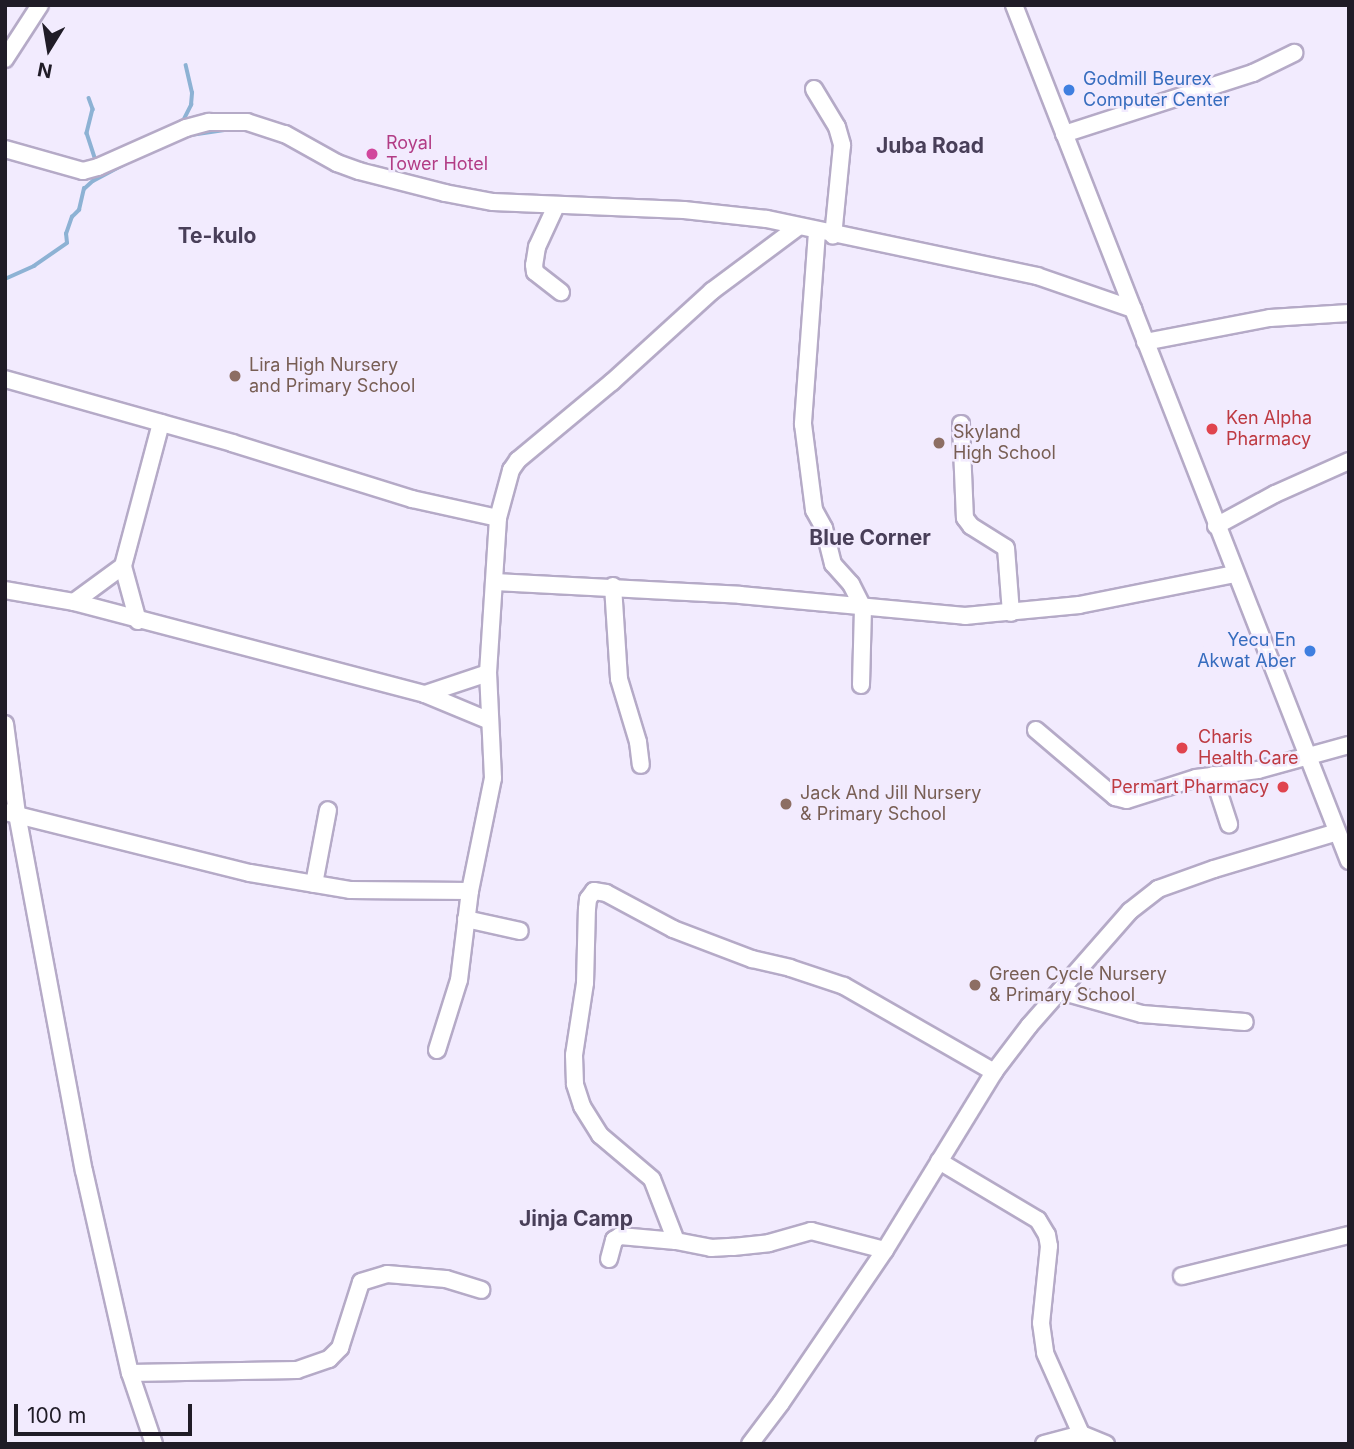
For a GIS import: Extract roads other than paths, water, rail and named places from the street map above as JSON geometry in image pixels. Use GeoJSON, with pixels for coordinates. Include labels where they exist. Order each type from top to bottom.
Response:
{"type":"FeatureCollection","features":[{"type":"Feature","properties":{"kind":"street"},"geometry":{"type":"LineString","coordinates":[[5,59],[40,5]]}},
{"type":"Feature","properties":{"kind":"street"},"geometry":{"type":"LineString","coordinates":[[1013,5],[1234,575],[1349,861]]}},
{"type":"Feature","properties":{"kind":"street"},"geometry":{"type":"LineString","coordinates":[[1064,134],[1253,73],[1294,53]]}},
{"type":"Feature","properties":{"kind":"street"},"geometry":{"type":"LineString","coordinates":[[814,89],[837,127],[842,145],[825,234],[803,424],[814,510],[824,528],[833,564],[851,584],[863,608],[861,685]]}},
{"type":"Feature","properties":{"kind":"street"},"geometry":{"type":"LineString","coordinates":[[5,149],[83,171],[186,128],[209,122],[247,122],[285,134],[337,163],[359,171],[493,202],[684,210],[766,219],[825,234],[1037,276],[1133,309]]}},
{"type":"Feature","properties":{"kind":"street"},"geometry":{"type":"LineString","coordinates":[[556,206],[537,247],[534,265],[535,272],[561,292]]}},
{"type":"Feature","properties":{"kind":"street"},"geometry":{"type":"LineString","coordinates":[[438,1049],[457,989],[470,891],[493,778],[488,673],[498,517],[507,481],[518,460],[612,382],[712,290],[798,227]]}},
{"type":"Feature","properties":{"kind":"street"},"geometry":{"type":"LineString","coordinates":[[1145,342],[1270,318],[1349,313]]}},
{"type":"Feature","properties":{"kind":"street"},"geometry":{"type":"LineString","coordinates":[[5,379],[412,499],[498,517]]}},
{"type":"Feature","properties":{"kind":"street"},"geometry":{"type":"LineString","coordinates":[[138,621],[123,566],[161,423]]}},
{"type":"Feature","properties":{"kind":"street"},"geometry":{"type":"LineString","coordinates":[[961,424],[965,518],[971,526],[1006,548],[1011,612]]}},
{"type":"Feature","properties":{"kind":"street"},"geometry":{"type":"LineString","coordinates":[[1216,526],[1275,494],[1349,461]]}},
{"type":"Feature","properties":{"kind":"street"},"geometry":{"type":"LineString","coordinates":[[74,602],[123,566]]}},
{"type":"Feature","properties":{"kind":"street"},"geometry":{"type":"LineString","coordinates":[[495,582],[614,586],[965,616],[1079,605],[1234,575]]}},
{"type":"Feature","properties":{"kind":"street"},"geometry":{"type":"LineString","coordinates":[[614,586],[619,679],[638,742],[641,765]]}},
{"type":"Feature","properties":{"kind":"street"},"geometry":{"type":"LineString","coordinates":[[5,590],[74,602],[138,621],[425,694],[490,720]]}},
{"type":"Feature","properties":{"kind":"street"},"geometry":{"type":"LineString","coordinates":[[425,694],[488,673]]}},
{"type":"Feature","properties":{"kind":"street"},"geometry":{"type":"LineString","coordinates":[[5,724],[11,813],[84,1171],[130,1373],[154,1444]]}},
{"type":"Feature","properties":{"kind":"street"},"geometry":{"type":"LineString","coordinates":[[1036,730],[1115,797],[1127,800],[1213,775],[1258,770],[1306,755],[1349,746]]}},
{"type":"Feature","properties":{"kind":"street"},"geometry":{"type":"LineString","coordinates":[[1213,775],[1229,824]]}},
{"type":"Feature","properties":{"kind":"street"},"geometry":{"type":"LineString","coordinates":[[314,884],[328,810]]}},
{"type":"Feature","properties":{"kind":"street"},"geometry":{"type":"LineString","coordinates":[[11,813],[250,873],[314,884],[351,890],[470,891]]}},
{"type":"Feature","properties":{"kind":"street"},"geometry":{"type":"LineString","coordinates":[[750,1444],[885,1250],[994,1072],[1130,911],[1158,889],[1337,832]]}},
{"type":"Feature","properties":{"kind":"street"},"geometry":{"type":"LineString","coordinates":[[676,1241],[652,1180],[600,1135],[582,1106],[575,1084],[574,1055],[585,983],[588,900],[594,891],[606,892],[673,929],[752,959],[844,986],[994,1072]]}},
{"type":"Feature","properties":{"kind":"street"},"geometry":{"type":"LineString","coordinates":[[466,919],[520,932]]}},
{"type":"Feature","properties":{"kind":"street"},"geometry":{"type":"LineString","coordinates":[[1060,991],[1142,1014],[1245,1022]]}},
{"type":"Feature","properties":{"kind":"street"},"geometry":{"type":"LineString","coordinates":[[939,1161],[1038,1220],[1047,1235],[1049,1246],[1041,1323],[1045,1353],[1081,1434]]}},
{"type":"Feature","properties":{"kind":"street"},"geometry":{"type":"LineString","coordinates":[[609,1259],[614,1240],[620,1236],[676,1241],[710,1248],[769,1243],[811,1231],[885,1250]]}},
{"type":"Feature","properties":{"kind":"street"},"geometry":{"type":"LineString","coordinates":[[1182,1276],[1349,1236]]}},
{"type":"Feature","properties":{"kind":"street"},"geometry":{"type":"LineString","coordinates":[[130,1373],[287,1371],[329,1359],[340,1348],[361,1282],[387,1274],[446,1279],[481,1290]]}},
{"type":"Feature","properties":{"kind":"street"},"geometry":{"type":"LineString","coordinates":[[1044,1444],[1081,1434],[1106,1444]]}},
{"type":"Feature","properties":{"kind":"waterway"},"geometry":{"type":"LineString","coordinates":[[184,119],[191,105],[192,93],[186,66]]}},
{"type":"Feature","properties":{"kind":"waterway"},"geometry":{"type":"LineString","coordinates":[[89,98],[93,109],[87,133],[96,161]]}},
{"type":"Feature","properties":{"kind":"waterway"},"geometry":{"type":"LineString","coordinates":[[184,136],[232,129]]}},
{"type":"Feature","properties":{"kind":"waterway"},"geometry":{"type":"LineString","coordinates":[[5,279],[34,266],[67,243],[66,234],[72,217],[79,210],[84,189],[93,181],[136,158]]}},
{"type":"Feature","properties":{"kind":"place","name":"Godmill Beurex Computer Center"},"geometry":{"type":"Point","coordinates":[1069,90]}},
{"type":"Feature","properties":{"kind":"place","name":"Royal Tower Hotel"},"geometry":{"type":"Point","coordinates":[372,154]}},
{"type":"Feature","properties":{"kind":"place","name":"Lira High Nursery and Primary School"},"geometry":{"type":"Point","coordinates":[235,376]}},
{"type":"Feature","properties":{"kind":"place","name":"Ken Alpha Pharmacy"},"geometry":{"type":"Point","coordinates":[1212,429]}},
{"type":"Feature","properties":{"kind":"place","name":"Skyland High School"},"geometry":{"type":"Point","coordinates":[939,443]}},
{"type":"Feature","properties":{"kind":"place","name":"Yecu En Akwat Aber"},"geometry":{"type":"Point","coordinates":[1310,651]}},
{"type":"Feature","properties":{"kind":"place","name":"Charis Health Care"},"geometry":{"type":"Point","coordinates":[1182,748]}},
{"type":"Feature","properties":{"kind":"place","name":"Permart Pharmacy"},"geometry":{"type":"Point","coordinates":[1283,787]}},
{"type":"Feature","properties":{"kind":"place","name":"Jack And Jill Nursery & Primary School"},"geometry":{"type":"Point","coordinates":[786,804]}},
{"type":"Feature","properties":{"kind":"place","name":"Green Cycle Nursery & Primary School"},"geometry":{"type":"Point","coordinates":[975,985]}},
{"type":"Feature","properties":{"kind":"district","name":"Juba Road"},"geometry":{"type":"Point","coordinates":[930,146]}},
{"type":"Feature","properties":{"kind":"district","name":"Te-kulo"},"geometry":{"type":"Point","coordinates":[217,236]}},
{"type":"Feature","properties":{"kind":"district","name":"Blue Corner"},"geometry":{"type":"Point","coordinates":[870,538]}},
{"type":"Feature","properties":{"kind":"district","name":"Jinja Camp"},"geometry":{"type":"Point","coordinates":[576,1219]}}]}
